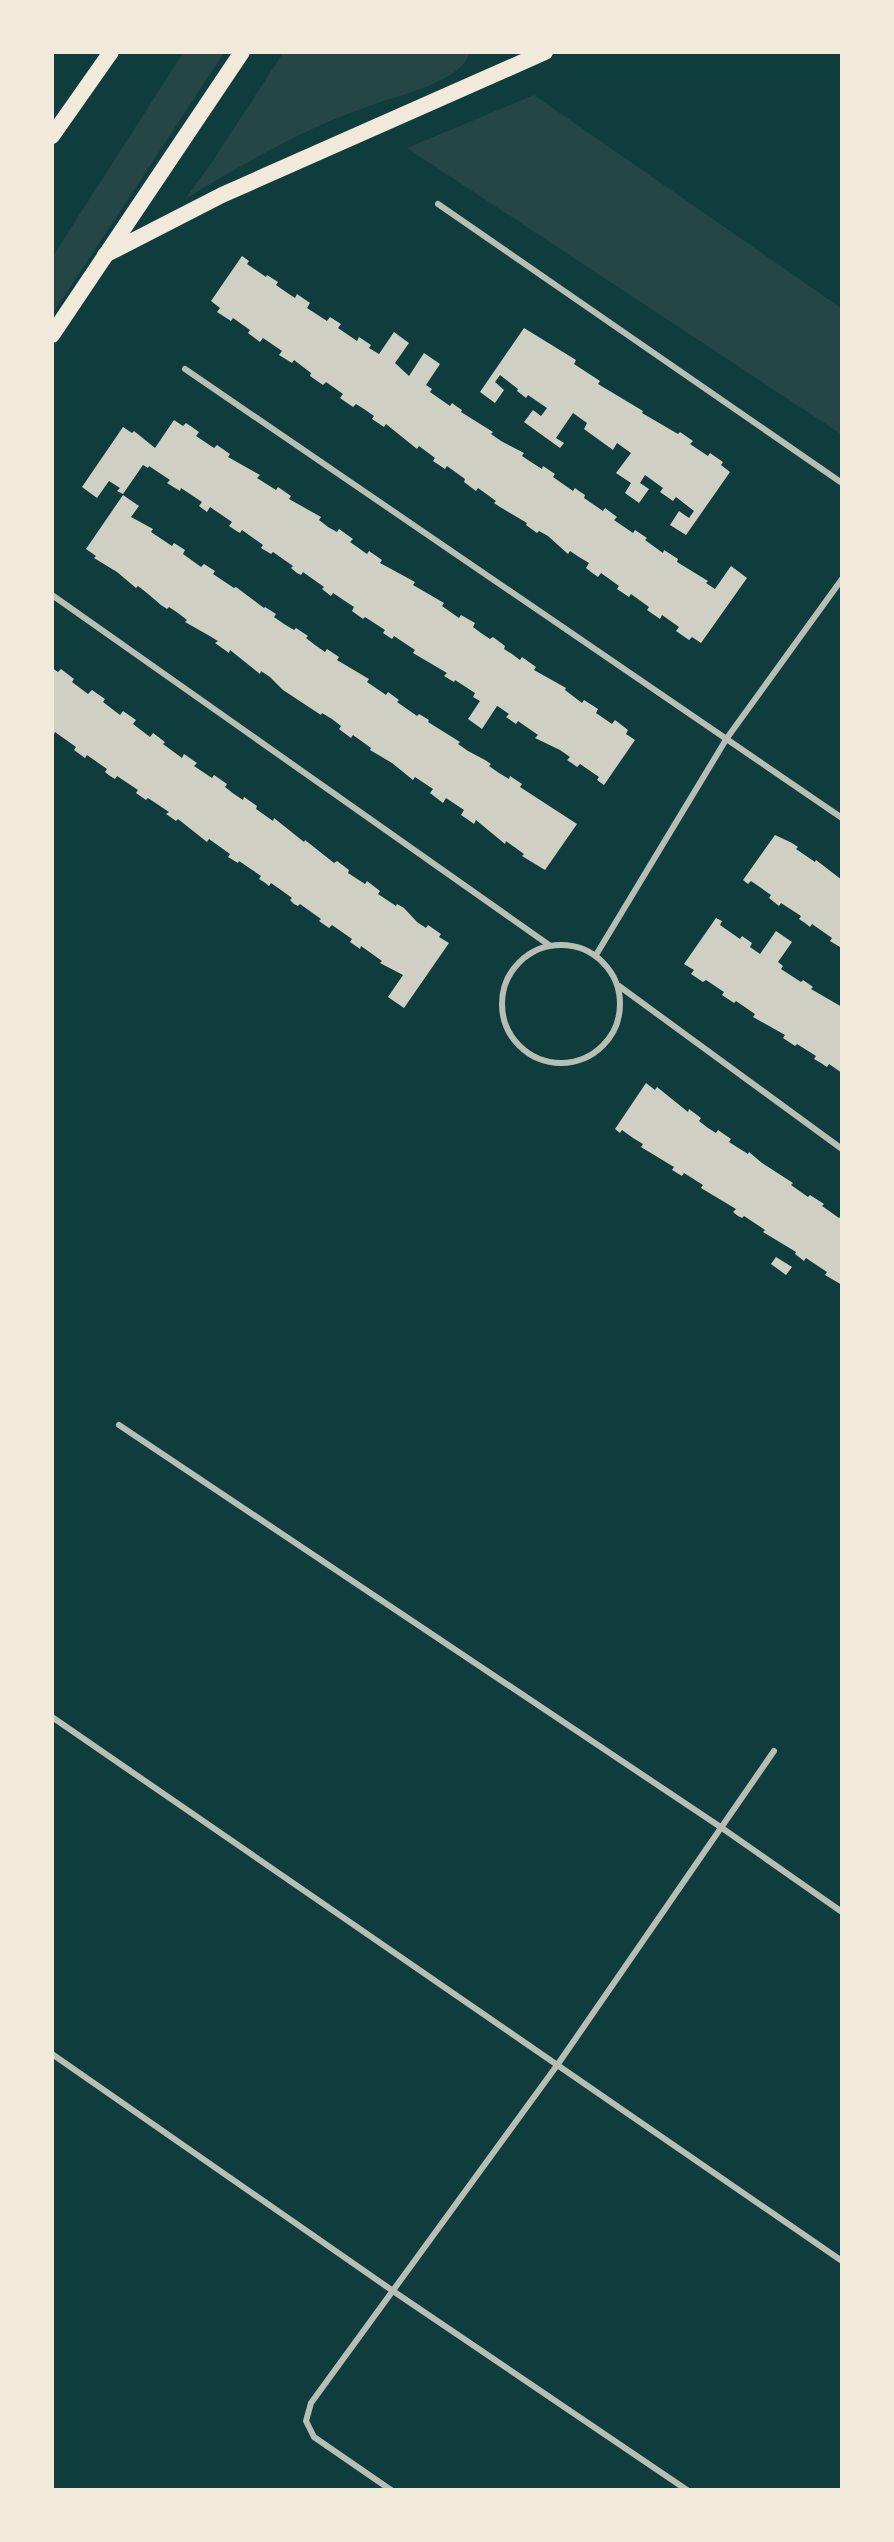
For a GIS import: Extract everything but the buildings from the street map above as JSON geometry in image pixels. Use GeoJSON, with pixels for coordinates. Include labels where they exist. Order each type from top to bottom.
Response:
{"type":"FeatureCollection","features":[{"type":"Feature","properties":{"kind":"highway"},"geometry":{"type":"LineString","coordinates":[[52,136],[111,52]]}},
{"type":"Feature","properties":{"kind":"highway"},"geometry":{"type":"LineString","coordinates":[[52,335],[242,52]]}},
{"type":"Feature","properties":{"kind":"highway"},"geometry":{"type":"LineString","coordinates":[[105,255],[222,195],[544,52]]}},
{"type":"Feature","properties":{"kind":"street"},"geometry":{"type":"LineString","coordinates":[[438,204],[842,483]]}},
{"type":"Feature","properties":{"kind":"street"},"geometry":{"type":"LineString","coordinates":[[184,369],[842,818]]}},
{"type":"Feature","properties":{"kind":"street"},"geometry":{"type":"LineString","coordinates":[[596,955],[727,738],[842,579]]}},
{"type":"Feature","properties":{"kind":"street"},"geometry":{"type":"LineString","coordinates":[[52,596],[549,945]]}},
{"type":"Feature","properties":{"kind":"street"},"geometry":{"type":"LineString","coordinates":[[549,945],[574,945],[596,955],[610,969],[619,986],[621,1007],[615,1029],[602,1047],[584,1059],[563,1064],[541,1060],[522,1049],[508,1032],[502,1011],[503,988],[513,968],[528,953],[549,945]]}},
{"type":"Feature","properties":{"kind":"street"},"geometry":{"type":"LineString","coordinates":[[619,986],[842,1149]]}},
{"type":"Feature","properties":{"kind":"street"},"geometry":{"type":"LineString","coordinates":[[119,1425],[722,1828],[842,1912]]}},
{"type":"Feature","properties":{"kind":"street"},"geometry":{"type":"LineString","coordinates":[[52,1717],[842,2261]]}},
{"type":"Feature","properties":{"kind":"street"},"geometry":{"type":"LineString","coordinates":[[391,2490],[314,2437],[306,2421],[311,2403],[558,2064],[774,1751]]}},
{"type":"Feature","properties":{"kind":"street"},"geometry":{"type":"LineString","coordinates":[[52,2054],[393,2291],[687,2490]]}},
{"type":"Feature","properties":{"kind":"shaded area"},"geometry":{"type":"Polygon","coordinates":[[[469,52],[466,61],[446,77],[418,90],[354,111],[304,133],[256,157],[185,199],[210,165],[283,53],[469,52]]]}},
{"type":"Feature","properties":{"kind":"shaded area"},"geometry":{"type":"Polygon","coordinates":[[[183,53],[224,53],[53,313],[53,256],[183,53]]]}},
{"type":"Feature","properties":{"kind":"shaded area"},"geometry":{"type":"Polygon","coordinates":[[[534,95],[841,308],[841,434],[407,148],[534,95]]]}}]}
